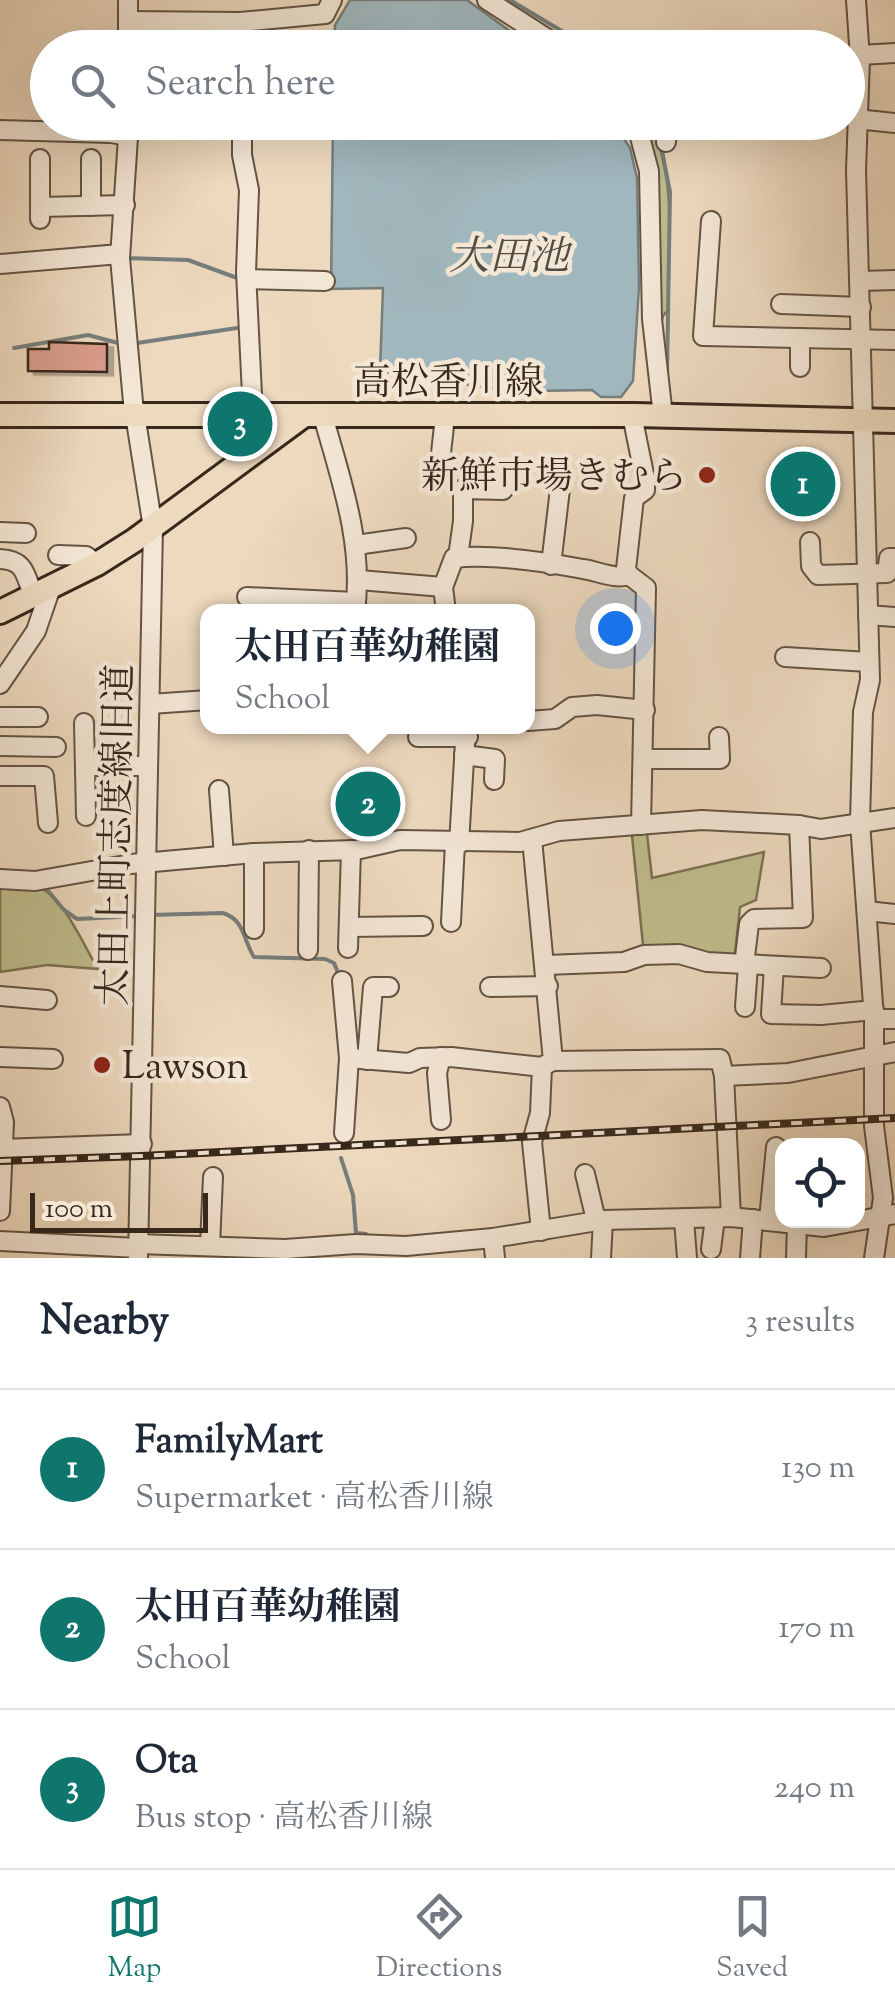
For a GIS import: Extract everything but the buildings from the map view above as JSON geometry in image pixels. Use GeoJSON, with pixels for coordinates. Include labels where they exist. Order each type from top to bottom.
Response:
{"type":"FeatureCollection","features":[{"type":"Feature","properties":{"kind":"main road","name":"高松香川線"},"geometry":{"type":"LineString","coordinates":[[0,415],[895,420]]}},
{"type":"Feature","properties":{"kind":"main road"},"geometry":{"type":"LineString","coordinates":[[0,612],[97,564],[313,416]]}},
{"type":"Feature","properties":{"kind":"street"},"geometry":{"type":"LineString","coordinates":[[128,0],[128,30]]}},
{"type":"Feature","properties":{"kind":"street"},"geometry":{"type":"LineString","coordinates":[[128,22],[240,22],[325,14],[332,0]]}},
{"type":"Feature","properties":{"kind":"street"},"geometry":{"type":"LineString","coordinates":[[487,0],[531,30]]}},
{"type":"Feature","properties":{"kind":"street"},"geometry":{"type":"LineString","coordinates":[[856,0],[856,30]]}},
{"type":"Feature","properties":{"kind":"street"},"geometry":{"type":"LineString","coordinates":[[240,22],[240,30]]}},
{"type":"Feature","properties":{"kind":"street"},"geometry":{"type":"LineString","coordinates":[[865,57],[895,53]]}},
{"type":"Feature","properties":{"kind":"street"},"geometry":{"type":"LineString","coordinates":[[865,120],[895,123]]}},
{"type":"Feature","properties":{"kind":"street"},"geometry":{"type":"LineString","coordinates":[[0,130],[30,131]]}},
{"type":"Feature","properties":{"kind":"street","name":"太田上町志度線旧道"},"geometry":{"type":"LineString","coordinates":[[128,140],[120,258],[153,528],[138,1250]]}},
{"type":"Feature","properties":{"kind":"street"},"geometry":{"type":"LineString","coordinates":[[242,140],[249,190],[246,278],[254,416]]}},
{"type":"Feature","properties":{"kind":"street"},"geometry":{"type":"LineString","coordinates":[[641,140],[650,171],[652,319],[664,416]]}},
{"type":"Feature","properties":{"kind":"street"},"geometry":{"type":"LineString","coordinates":[[857,140],[869,662],[861,740],[860,822],[874,1015],[874,1126],[888,1216],[874,1258]]}},
{"type":"Feature","properties":{"kind":"street"},"geometry":{"type":"LineString","coordinates":[[40,159],[40,213],[125,205]]}},
{"type":"Feature","properties":{"kind":"street"},"geometry":{"type":"LineString","coordinates":[[91,159],[91,206]]}},
{"type":"Feature","properties":{"kind":"street"},"geometry":{"type":"LineString","coordinates":[[711,222],[703,336],[895,340]]}},
{"type":"Feature","properties":{"kind":"street"},"geometry":{"type":"LineString","coordinates":[[0,264],[120,258]]}},
{"type":"Feature","properties":{"kind":"street"},"geometry":{"type":"LineString","coordinates":[[246,278],[325,281]]}},
{"type":"Feature","properties":{"kind":"street"},"geometry":{"type":"LineString","coordinates":[[860,281],[895,280]]}},
{"type":"Feature","properties":{"kind":"street"},"geometry":{"type":"LineString","coordinates":[[781,304],[861,306]]}},
{"type":"Feature","properties":{"kind":"street"},"geometry":{"type":"LineString","coordinates":[[800,338],[800,367]]}},
{"type":"Feature","properties":{"kind":"street"},"geometry":{"type":"LineString","coordinates":[[313,416],[356,545],[356,604]]}},
{"type":"Feature","properties":{"kind":"street"},"geometry":{"type":"LineString","coordinates":[[441,464],[444,416]]}},
{"type":"Feature","properties":{"kind":"street"},"geometry":{"type":"LineString","coordinates":[[632,416],[645,479],[644,490],[634,498],[626,569],[646,588],[641,825]]}},
{"type":"Feature","properties":{"kind":"street"},"geometry":{"type":"LineString","coordinates":[[458,557],[463,489],[503,489]]}},
{"type":"Feature","properties":{"kind":"street"},"geometry":{"type":"LineString","coordinates":[[551,565],[560,489]]}},
{"type":"Feature","properties":{"kind":"street"},"geometry":{"type":"LineString","coordinates":[[0,532],[26,532]]}},
{"type":"Feature","properties":{"kind":"street"},"geometry":{"type":"LineString","coordinates":[[356,545],[406,538]]}},
{"type":"Feature","properties":{"kind":"street"},"geometry":{"type":"LineString","coordinates":[[810,542],[811,566],[818,575],[887,573],[889,558],[895,558]]}},
{"type":"Feature","properties":{"kind":"street"},"geometry":{"type":"LineString","coordinates":[[58,555],[86,556],[97,564]]}},
{"type":"Feature","properties":{"kind":"street"},"geometry":{"type":"LineString","coordinates":[[445,604],[443,587],[450,563],[458,557],[594,570],[620,578],[630,575]]}},
{"type":"Feature","properties":{"kind":"street"},"geometry":{"type":"LineString","coordinates":[[0,559],[13,558],[19,562],[42,591],[36,631],[0,684]]}},
{"type":"Feature","properties":{"kind":"street"},"geometry":{"type":"LineString","coordinates":[[359,580],[443,587]]}},
{"type":"Feature","properties":{"kind":"street"},"geometry":{"type":"LineString","coordinates":[[247,598],[320,604]]}},
{"type":"Feature","properties":{"kind":"street"},"geometry":{"type":"LineString","coordinates":[[868,615],[895,617]]}},
{"type":"Feature","properties":{"kind":"street"},"geometry":{"type":"LineString","coordinates":[[785,658],[869,662]]}},
{"type":"Feature","properties":{"kind":"street"},"geometry":{"type":"LineString","coordinates":[[150,704],[200,701]]}},
{"type":"Feature","properties":{"kind":"street"},"geometry":{"type":"LineString","coordinates":[[535,721],[555,720],[572,707],[597,705],[645,710]]}},
{"type":"Feature","properties":{"kind":"street"},"geometry":{"type":"LineString","coordinates":[[0,717],[38,717]]}},
{"type":"Feature","properties":{"kind":"street"},"geometry":{"type":"LineString","coordinates":[[84,723],[86,816]]}},
{"type":"Feature","properties":{"kind":"street"},"geometry":{"type":"LineString","coordinates":[[418,737],[466,740],[494,749],[494,780]]}},
{"type":"Feature","properties":{"kind":"street"},"geometry":{"type":"LineString","coordinates":[[643,759],[720,760],[719,737]]}},
{"type":"Feature","properties":{"kind":"street"},"geometry":{"type":"LineString","coordinates":[[451,922],[466,740]]}},
{"type":"Feature","properties":{"kind":"street"},"geometry":{"type":"LineString","coordinates":[[0,746],[56,747]]}},
{"type":"Feature","properties":{"kind":"street"},"geometry":{"type":"LineString","coordinates":[[86,766],[148,766]]}},
{"type":"Feature","properties":{"kind":"street"},"geometry":{"type":"LineString","coordinates":[[0,776],[44,776],[48,823]]}},
{"type":"Feature","properties":{"kind":"street"},"geometry":{"type":"LineString","coordinates":[[218,790],[224,856]]}},
{"type":"Feature","properties":{"kind":"street"},"geometry":{"type":"LineString","coordinates":[[0,879],[35,880],[254,853],[351,850],[400,840],[457,844],[532,840],[559,831],[702,820],[821,829],[895,818]]}},
{"type":"Feature","properties":{"kind":"street"},"geometry":{"type":"LineString","coordinates":[[745,1007],[749,924],[754,918],[803,918],[799,825]]}},
{"type":"Feature","properties":{"kind":"street"},"geometry":{"type":"LineString","coordinates":[[532,840],[548,986],[548,1064],[532,1142],[541,1230]]}},
{"type":"Feature","properties":{"kind":"street"},"geometry":{"type":"LineString","coordinates":[[308,950],[309,850]]}},
{"type":"Feature","properties":{"kind":"street"},"geometry":{"type":"LineString","coordinates":[[348,948],[351,850]]}},
{"type":"Feature","properties":{"kind":"street"},"geometry":{"type":"LineString","coordinates":[[254,853],[254,930]]}},
{"type":"Feature","properties":{"kind":"street"},"geometry":{"type":"LineString","coordinates":[[866,912],[895,914]]}},
{"type":"Feature","properties":{"kind":"street"},"geometry":{"type":"LineString","coordinates":[[349,927],[423,926]]}},
{"type":"Feature","properties":{"kind":"street"},"geometry":{"type":"LineString","coordinates":[[546,965],[624,962],[644,955],[679,954],[708,962],[822,968]]}},
{"type":"Feature","properties":{"kind":"street"},"geometry":{"type":"LineString","coordinates":[[774,966],[770,1014],[874,1015],[895,1019]]}},
{"type":"Feature","properties":{"kind":"street"},"geometry":{"type":"LineString","coordinates":[[342,982],[358,1060]]}},
{"type":"Feature","properties":{"kind":"street"},"geometry":{"type":"LineString","coordinates":[[490,987],[548,986]]}},
{"type":"Feature","properties":{"kind":"street"},"geometry":{"type":"LineString","coordinates":[[344,1133],[373,987],[390,987]]}},
{"type":"Feature","properties":{"kind":"street"},"geometry":{"type":"LineString","coordinates":[[0,996],[47,1000]]}},
{"type":"Feature","properties":{"kind":"street"},"geometry":{"type":"LineString","coordinates":[[724,1076],[788,1073],[895,1052]]}},
{"type":"Feature","properties":{"kind":"street"},"geometry":{"type":"LineString","coordinates":[[0,1057],[53,1059]]}},
{"type":"Feature","properties":{"kind":"street"},"geometry":{"type":"LineString","coordinates":[[358,1060],[409,1063],[441,1057],[548,1064],[716,1057],[724,1076],[723,1217],[711,1249]]}},
{"type":"Feature","properties":{"kind":"street"},"geometry":{"type":"LineString","coordinates":[[441,1057],[437,1073],[441,1120]]}},
{"type":"Feature","properties":{"kind":"street"},"geometry":{"type":"LineString","coordinates":[[0,1107],[4,1122],[0,1211]]}},
{"type":"Feature","properties":{"kind":"street"},"geometry":{"type":"LineString","coordinates":[[1,1150],[142,1144]]}},
{"type":"Feature","properties":{"kind":"street"},"geometry":{"type":"LineString","coordinates":[[750,1258],[775,1151]]}},
{"type":"Feature","properties":{"kind":"street"},"geometry":{"type":"LineString","coordinates":[[585,1174],[599,1220],[601,1258]]}},
{"type":"Feature","properties":{"kind":"street"},"geometry":{"type":"LineString","coordinates":[[210,1245],[214,1177]]}},
{"type":"Feature","properties":{"kind":"street"},"geometry":{"type":"LineString","coordinates":[[6,1246],[90,1251],[210,1245],[284,1253],[356,1244],[407,1252],[599,1220],[723,1217],[775,1221]]}},
{"type":"Feature","properties":{"kind":"street"},"geometry":{"type":"LineString","coordinates":[[684,1220],[687,1258]]}},
{"type":"Feature","properties":{"kind":"street"},"geometry":{"type":"LineString","coordinates":[[796,1228],[796,1258]]}},
{"type":"Feature","properties":{"kind":"street"},"geometry":{"type":"LineString","coordinates":[[493,1238],[495,1258]]}},
{"type":"Feature","properties":{"kind":"shaded area"},"geometry":{"type":"Polygon","coordinates":[[[641,140],[657,140],[668,191],[668,310],[657,343],[641,140]]]}},
{"type":"Feature","properties":{"kind":"shaded area"},"geometry":{"type":"Polygon","coordinates":[[[646,825],[652,878],[764,852],[756,900],[740,907],[734,963],[644,955],[631,826],[646,825]]]}},
{"type":"Feature","properties":{"kind":"shaded area"},"geometry":{"type":"Polygon","coordinates":[[[0,883],[30,884],[48,892],[65,911],[98,969],[47,965],[0,972],[0,883]]]}},
{"type":"Feature","properties":{"kind":"water"},"geometry":{"type":"Polygon","coordinates":[[[350,0],[467,0],[508,30],[335,30],[350,0]]]}},
{"type":"Feature","properties":{"kind":"water","name":"大田池"},"geometry":{"type":"Polygon","coordinates":[[[333,140],[625,140],[630,148],[637,178],[639,287],[633,381],[621,397],[601,397],[592,390],[534,391],[533,395],[380,371],[383,288],[331,289],[333,140]]]}},
{"type":"Feature","properties":{"kind":"waterway"},"geometry":{"type":"LineString","coordinates":[[510,0],[560,30]]}},
{"type":"Feature","properties":{"kind":"waterway"},"geometry":{"type":"LineString","coordinates":[[661,146],[670,192],[667,375]]}},
{"type":"Feature","properties":{"kind":"waterway"},"geometry":{"type":"LineString","coordinates":[[124,258],[188,260],[240,279]]}},
{"type":"Feature","properties":{"kind":"waterway"},"geometry":{"type":"LineString","coordinates":[[137,343],[237,328]]}},
{"type":"Feature","properties":{"kind":"waterway"},"geometry":{"type":"LineString","coordinates":[[14,348],[88,335],[118,343]]}},
{"type":"Feature","properties":{"kind":"waterway"},"geometry":{"type":"LineString","coordinates":[[44,886],[77,919],[140,916]]}},
{"type":"Feature","properties":{"kind":"waterway"},"geometry":{"type":"LineString","coordinates":[[149,915],[223,913],[236,920],[254,957],[325,959],[334,963],[339,975]]}},
{"type":"Feature","properties":{"kind":"waterway"},"geometry":{"type":"LineString","coordinates":[[341,1158],[353,1195],[356,1233],[366,1234]]}},
{"type":"Feature","properties":{"kind":"railway"},"geometry":{"type":"LineString","coordinates":[[0,1161],[895,1118]]}},
{"type":"Feature","properties":{"kind":"place","name":"Ota"},"geometry":{"type":"Point","coordinates":[240,424]}},
{"type":"Feature","properties":{"kind":"place","name":"新鮮市場きむら"},"geometry":{"type":"Point","coordinates":[707,475]}},
{"type":"Feature","properties":{"kind":"place","name":"FamilyMart"},"geometry":{"type":"Point","coordinates":[803,484]}},
{"type":"Feature","properties":{"kind":"place","name":"太田百華幼稚園"},"geometry":{"type":"Point","coordinates":[368,804]}},
{"type":"Feature","properties":{"kind":"place","name":"Lawson"},"geometry":{"type":"Point","coordinates":[102,1065]}}]}
